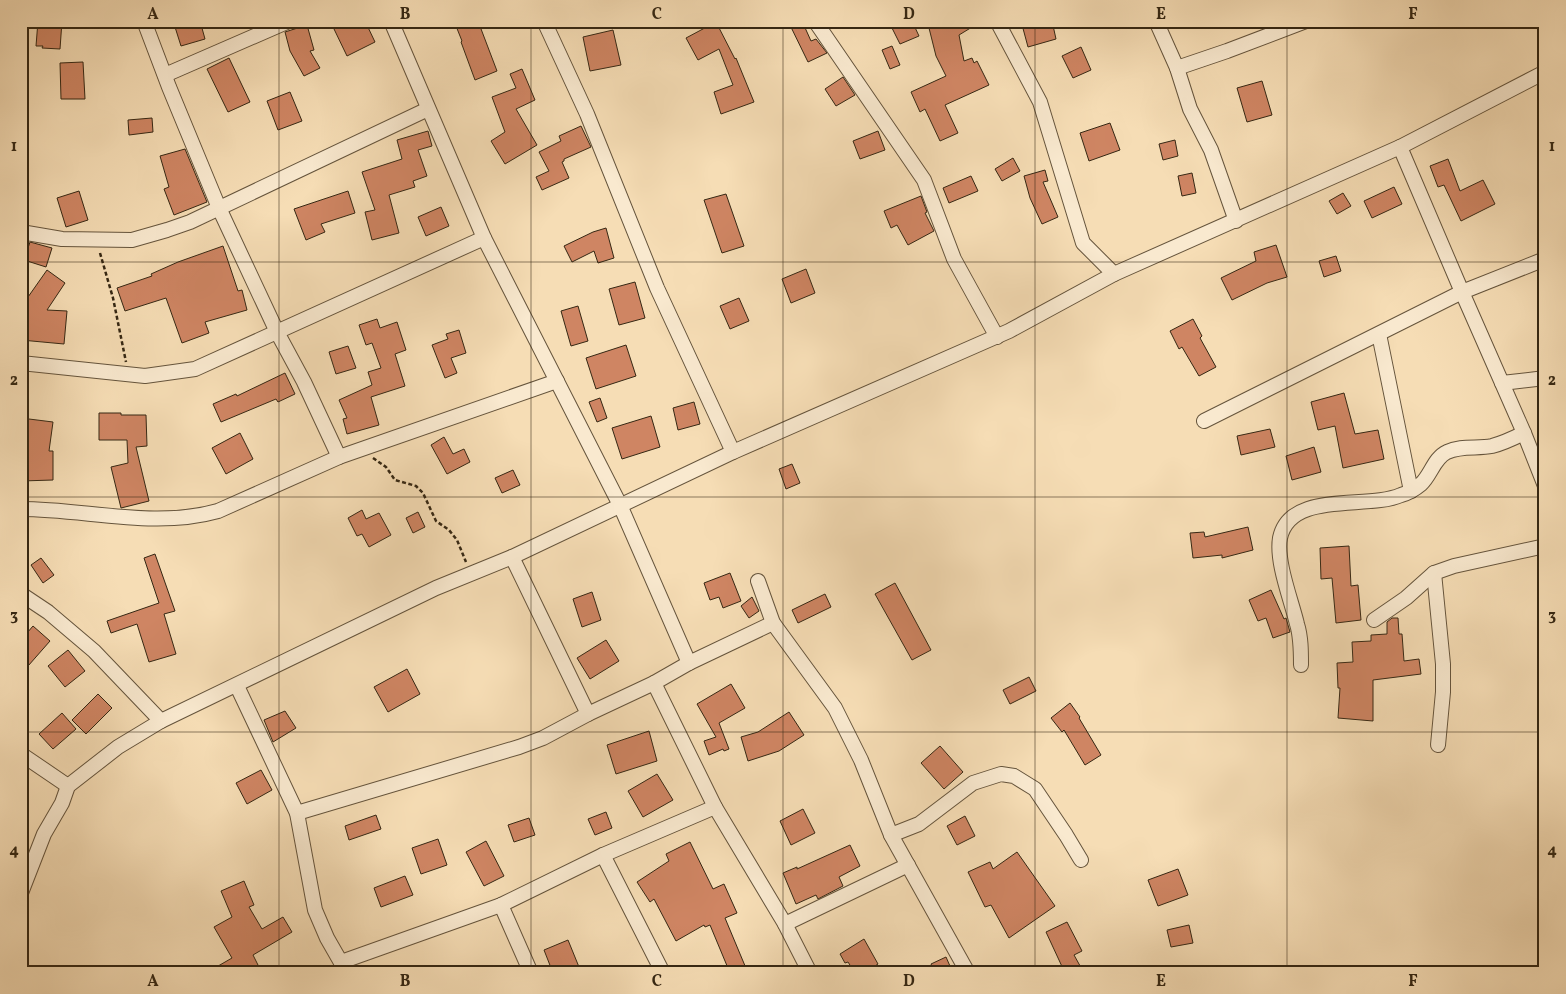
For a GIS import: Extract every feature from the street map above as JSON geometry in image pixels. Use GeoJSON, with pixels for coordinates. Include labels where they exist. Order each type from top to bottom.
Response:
{"type":"FeatureCollection","features":[{"type":"Feature","properties":{"kind":"street"},"geometry":{"type":"LineString","coordinates":[[144,21],[219,208],[277,332],[304,382],[339,457]]}},
{"type":"Feature","properties":{"kind":"street"},"geometry":{"type":"LineString","coordinates":[[164,74],[289,21]]}},
{"type":"Feature","properties":{"kind":"street"},"geometry":{"type":"LineString","coordinates":[[391,21],[484,238],[620,505],[689,663]]}},
{"type":"Feature","properties":{"kind":"street"},"geometry":{"type":"LineString","coordinates":[[544,21],[587,114],[657,288],[733,452]]}},
{"type":"Feature","properties":{"kind":"street"},"geometry":{"type":"LineString","coordinates":[[816,21],[924,180],[954,259],[996,336]]}},
{"type":"Feature","properties":{"kind":"street"},"geometry":{"type":"LineString","coordinates":[[997,21],[1040,102],[1083,243],[1114,274]]}},
{"type":"Feature","properties":{"kind":"street"},"geometry":{"type":"LineString","coordinates":[[1156,21],[1178,68],[1190,109],[1211,150],[1236,221]]}},
{"type":"Feature","properties":{"kind":"street"},"geometry":{"type":"LineString","coordinates":[[1178,68],[1306,21]]}},
{"type":"Feature","properties":{"kind":"street"},"geometry":{"type":"LineString","coordinates":[[21,892],[44,834],[62,803],[68,786],[118,747],[161,721],[237,686],[324,641],[436,588],[512,557],[733,452],[996,336],[1114,274],[1400,147],[1545,72]]}},
{"type":"Feature","properties":{"kind":"street"},"geometry":{"type":"LineString","coordinates":[[21,232],[62,239],[132,240],[149,236],[190,222],[428,109]]}},
{"type":"Feature","properties":{"kind":"street"},"geometry":{"type":"LineString","coordinates":[[1400,147],[1524,433],[1545,486]]}},
{"type":"Feature","properties":{"kind":"street"},"geometry":{"type":"LineString","coordinates":[[21,363],[145,376],[164,375],[195,369],[484,238]]}},
{"type":"Feature","properties":{"kind":"street"},"geometry":{"type":"LineString","coordinates":[[1204,421],[1462,292],[1545,259]]}},
{"type":"Feature","properties":{"kind":"street"},"geometry":{"type":"LineString","coordinates":[[1379,334],[1411,491]]}},
{"type":"Feature","properties":{"kind":"street"},"geometry":{"type":"LineString","coordinates":[[1502,383],[1545,378]]}},
{"type":"Feature","properties":{"kind":"street"},"geometry":{"type":"LineString","coordinates":[[21,509],[132,518],[200,516],[218,511],[339,457],[557,382]]}},
{"type":"Feature","properties":{"kind":"street"},"geometry":{"type":"LineString","coordinates":[[1301,665],[1298,626],[1279,554],[1280,538],[1285,524],[1296,513],[1313,508],[1392,498],[1411,491],[1422,483],[1439,458],[1447,452],[1491,446],[1524,433]]}},
{"type":"Feature","properties":{"kind":"street"},"geometry":{"type":"LineString","coordinates":[[1374,620],[1406,598],[1434,573],[1454,566],[1545,546]]}},
{"type":"Feature","properties":{"kind":"street"},"geometry":{"type":"LineString","coordinates":[[512,557],[588,714]]}},
{"type":"Feature","properties":{"kind":"street"},"geometry":{"type":"LineString","coordinates":[[1434,573],[1443,664],[1443,692],[1438,745]]}},
{"type":"Feature","properties":{"kind":"street"},"geometry":{"type":"LineString","coordinates":[[758,581],[773,623],[835,708],[861,760],[891,835],[968,973]]}},
{"type":"Feature","properties":{"kind":"street"},"geometry":{"type":"LineString","coordinates":[[21,594],[48,612],[94,651],[161,721]]}},
{"type":"Feature","properties":{"kind":"street"},"geometry":{"type":"LineString","coordinates":[[297,813],[519,747],[543,738],[588,714],[654,683],[689,663],[773,623]]}},
{"type":"Feature","properties":{"kind":"street"},"geometry":{"type":"LineString","coordinates":[[654,683],[715,806],[785,924],[810,973]]}},
{"type":"Feature","properties":{"kind":"street"},"geometry":{"type":"LineString","coordinates":[[237,686],[297,813],[316,910],[327,938],[344,967],[501,906],[602,854],[715,806]]}},
{"type":"Feature","properties":{"kind":"street"},"geometry":{"type":"LineString","coordinates":[[21,754],[68,786]]}},
{"type":"Feature","properties":{"kind":"street"},"geometry":{"type":"LineString","coordinates":[[891,835],[919,824],[973,783],[1001,774],[1024,780],[1035,789],[1081,860]]}},
{"type":"Feature","properties":{"kind":"street"},"geometry":{"type":"LineString","coordinates":[[602,854],[663,973]]}},
{"type":"Feature","properties":{"kind":"street"},"geometry":{"type":"LineString","coordinates":[[785,924],[908,865]]}},
{"type":"Feature","properties":{"kind":"street"},"geometry":{"type":"LineString","coordinates":[[501,906],[531,973]]}},
{"type":"Feature","properties":{"kind":"path"},"geometry":{"type":"LineString","coordinates":[[96,239],[113,298],[128,375]]}},
{"type":"Feature","properties":{"kind":"path"},"geometry":{"type":"LineString","coordinates":[[361,450],[386,467],[395,480],[416,486],[423,493],[436,521],[449,530],[457,540],[472,573]]}},
{"type":"Feature","properties":{"kind":"building"},"geometry":{"type":"Polygon","coordinates":[[[38,21],[62,21],[60,49],[36,46],[38,21]]]}},
{"type":"Feature","properties":{"kind":"building"},"geometry":{"type":"Polygon","coordinates":[[[193,21],[200,21],[205,39],[181,46],[175,27],[193,21]]]}},
{"type":"Feature","properties":{"kind":"building"},"geometry":{"type":"Polygon","coordinates":[[[349,21],[365,21],[375,42],[347,56],[334,29],[349,21]]]}},
{"type":"Feature","properties":{"kind":"building"},"geometry":{"type":"Polygon","coordinates":[[[454,21],[478,21],[497,71],[475,80],[454,21]]]}},
{"type":"Feature","properties":{"kind":"building"},"geometry":{"type":"Polygon","coordinates":[[[788,21],[802,21],[811,41],[816,39],[827,53],[808,62],[788,21]]]}},
{"type":"Feature","properties":{"kind":"building"},"geometry":{"type":"Polygon","coordinates":[[[903,21],[912,21],[919,36],[900,44],[891,26],[903,21]]]}},
{"type":"Feature","properties":{"kind":"building"},"geometry":{"type":"Polygon","coordinates":[[[958,21],[982,21],[959,35],[964,61],[972,58],[974,63],[977,61],[989,85],[945,105],[958,133],[940,141],[925,109],[920,112],[911,92],[946,76],[936,56],[929,28],[958,21]]]}},
{"type":"Feature","properties":{"kind":"building"},"geometry":{"type":"Polygon","coordinates":[[[1021,21],[1052,21],[1056,39],[1028,47],[1021,21]]]}},
{"type":"Feature","properties":{"kind":"building"},"geometry":{"type":"Polygon","coordinates":[[[716,22],[736,58],[754,102],[721,114],[714,92],[733,85],[719,49],[698,60],[686,38],[716,22]]]}},
{"type":"Feature","properties":{"kind":"building"},"geometry":{"type":"Polygon","coordinates":[[[307,25],[314,50],[310,51],[320,68],[304,76],[290,51],[285,32],[307,25]]]}},
{"type":"Feature","properties":{"kind":"building"},"geometry":{"type":"Polygon","coordinates":[[[613,30],[621,65],[590,71],[583,37],[613,30]]]}},
{"type":"Feature","properties":{"kind":"building"},"geometry":{"type":"Polygon","coordinates":[[[892,46],[900,65],[890,69],[882,50],[892,46]]]}},
{"type":"Feature","properties":{"kind":"building"},"geometry":{"type":"Polygon","coordinates":[[[1081,47],[1091,70],[1073,78],[1062,56],[1081,47]]]}},
{"type":"Feature","properties":{"kind":"building"},"geometry":{"type":"Polygon","coordinates":[[[229,58],[250,102],[228,112],[207,69],[229,58]]]}},
{"type":"Feature","properties":{"kind":"building"},"geometry":{"type":"Polygon","coordinates":[[[83,62],[85,99],[61,99],[60,63],[83,62]]]}},
{"type":"Feature","properties":{"kind":"building"},"geometry":{"type":"Polygon","coordinates":[[[522,69],[535,100],[516,109],[537,145],[505,164],[491,141],[505,132],[492,97],[516,88],[510,74],[522,69]]]}},
{"type":"Feature","properties":{"kind":"building"},"geometry":{"type":"Polygon","coordinates":[[[843,77],[855,95],[836,106],[825,89],[843,77]]]}},
{"type":"Feature","properties":{"kind":"building"},"geometry":{"type":"Polygon","coordinates":[[[1262,81],[1272,115],[1247,122],[1237,88],[1262,81]]]}},
{"type":"Feature","properties":{"kind":"building"},"geometry":{"type":"Polygon","coordinates":[[[290,92],[302,121],[278,130],[267,101],[290,92]]]}},
{"type":"Feature","properties":{"kind":"building"},"geometry":{"type":"Polygon","coordinates":[[[152,118],[153,132],[129,135],[128,120],[152,118]]]}},
{"type":"Feature","properties":{"kind":"building"},"geometry":{"type":"Polygon","coordinates":[[[1110,123],[1120,150],[1089,161],[1080,133],[1110,123]]]}},
{"type":"Feature","properties":{"kind":"building"},"geometry":{"type":"Polygon","coordinates":[[[581,126],[591,147],[564,159],[562,162],[569,178],[542,190],[536,177],[549,171],[539,152],[561,141],[559,136],[581,126]]]}},
{"type":"Feature","properties":{"kind":"building"},"geometry":{"type":"Polygon","coordinates":[[[428,131],[432,146],[418,150],[427,176],[413,181],[415,187],[389,195],[399,233],[372,240],[365,212],[375,210],[362,172],[402,159],[397,140],[428,131]]]}},
{"type":"Feature","properties":{"kind":"building"},"geometry":{"type":"Polygon","coordinates":[[[878,131],[885,150],[860,159],[853,141],[878,131]]]}},
{"type":"Feature","properties":{"kind":"building"},"geometry":{"type":"Polygon","coordinates":[[[1175,140],[1178,156],[1163,160],[1159,144],[1175,140]]]}},
{"type":"Feature","properties":{"kind":"building"},"geometry":{"type":"Polygon","coordinates":[[[185,149],[207,202],[174,215],[164,189],[169,187],[160,156],[185,149]]]}},
{"type":"Feature","properties":{"kind":"building"},"geometry":{"type":"Polygon","coordinates":[[[1013,158],[1020,171],[1002,181],[995,169],[1013,158]]]}},
{"type":"Feature","properties":{"kind":"building"},"geometry":{"type":"Polygon","coordinates":[[[1448,159],[1460,191],[1483,180],[1495,204],[1461,221],[1444,185],[1438,187],[1430,166],[1448,159]]]}},
{"type":"Feature","properties":{"kind":"building"},"geometry":{"type":"Polygon","coordinates":[[[1045,170],[1048,181],[1043,182],[1058,217],[1042,224],[1030,198],[1024,176],[1045,170]]]}},
{"type":"Feature","properties":{"kind":"building"},"geometry":{"type":"Polygon","coordinates":[[[1192,173],[1196,193],[1182,196],[1178,176],[1192,173]]]}},
{"type":"Feature","properties":{"kind":"building"},"geometry":{"type":"Polygon","coordinates":[[[971,176],[978,191],[949,203],[943,188],[971,176]]]}},
{"type":"Feature","properties":{"kind":"building"},"geometry":{"type":"Polygon","coordinates":[[[1394,187],[1402,204],[1372,218],[1364,201],[1394,187]]]}},
{"type":"Feature","properties":{"kind":"building"},"geometry":{"type":"Polygon","coordinates":[[[79,191],[88,220],[66,227],[57,198],[79,191]]]}},
{"type":"Feature","properties":{"kind":"building"},"geometry":{"type":"Polygon","coordinates":[[[348,191],[355,213],[321,224],[325,232],[306,240],[294,209],[348,191]]]}},
{"type":"Feature","properties":{"kind":"building"},"geometry":{"type":"Polygon","coordinates":[[[1343,193],[1351,206],[1337,214],[1329,201],[1343,193]]]}},
{"type":"Feature","properties":{"kind":"building"},"geometry":{"type":"Polygon","coordinates":[[[726,194],[744,246],[722,253],[704,200],[726,194]]]}},
{"type":"Feature","properties":{"kind":"building"},"geometry":{"type":"Polygon","coordinates":[[[921,196],[927,212],[925,213],[934,231],[908,245],[897,225],[891,228],[884,211],[921,196]]]}},
{"type":"Feature","properties":{"kind":"building"},"geometry":{"type":"Polygon","coordinates":[[[441,207],[449,226],[426,236],[418,217],[441,207]]]}},
{"type":"Feature","properties":{"kind":"building"},"geometry":{"type":"Polygon","coordinates":[[[606,228],[614,258],[598,263],[594,251],[572,262],[564,246],[606,228]]]}},
{"type":"Feature","properties":{"kind":"building"},"geometry":{"type":"Polygon","coordinates":[[[30,242],[52,248],[46,267],[24,260],[30,242]]]}},
{"type":"Feature","properties":{"kind":"building"},"geometry":{"type":"Polygon","coordinates":[[[1276,245],[1287,277],[1267,283],[1232,300],[1221,278],[1256,261],[1254,252],[1276,245]]]}},
{"type":"Feature","properties":{"kind":"building"},"geometry":{"type":"Polygon","coordinates":[[[223,246],[238,291],[242,290],[247,310],[205,322],[209,333],[182,343],[166,298],[125,311],[117,288],[152,276],[151,274],[178,262],[223,246]]]}},
{"type":"Feature","properties":{"kind":"building"},"geometry":{"type":"Polygon","coordinates":[[[1336,256],[1341,271],[1324,277],[1319,261],[1336,256]]]}},
{"type":"Feature","properties":{"kind":"building"},"geometry":{"type":"Polygon","coordinates":[[[806,269],[815,293],[791,303],[782,279],[806,269]]]}},
{"type":"Feature","properties":{"kind":"building"},"geometry":{"type":"Polygon","coordinates":[[[47,270],[65,283],[47,310],[67,311],[64,344],[21,340],[21,307],[47,270]]]}},
{"type":"Feature","properties":{"kind":"building"},"geometry":{"type":"Polygon","coordinates":[[[635,282],[645,318],[619,325],[609,289],[635,282]]]}},
{"type":"Feature","properties":{"kind":"building"},"geometry":{"type":"Polygon","coordinates":[[[739,298],[749,321],[730,329],[720,306],[739,298]]]}},
{"type":"Feature","properties":{"kind":"building"},"geometry":{"type":"Polygon","coordinates":[[[578,306],[588,341],[571,346],[561,311],[578,306]]]}},
{"type":"Feature","properties":{"kind":"building"},"geometry":{"type":"Polygon","coordinates":[[[377,319],[380,328],[397,322],[406,350],[395,354],[405,386],[371,397],[379,425],[347,434],[343,419],[347,418],[339,400],[372,385],[368,372],[381,368],[372,343],[366,345],[359,325],[377,319]]]}},
{"type":"Feature","properties":{"kind":"building"},"geometry":{"type":"Polygon","coordinates":[[[1193,319],[1202,336],[1200,338],[1216,367],[1199,376],[1182,347],[1179,349],[1170,331],[1193,319]]]}},
{"type":"Feature","properties":{"kind":"building"},"geometry":{"type":"Polygon","coordinates":[[[459,330],[466,353],[451,358],[457,373],[445,378],[432,345],[448,339],[446,334],[459,330]]]}},
{"type":"Feature","properties":{"kind":"building"},"geometry":{"type":"Polygon","coordinates":[[[626,345],[636,376],[596,389],[586,358],[626,345]]]}},
{"type":"Feature","properties":{"kind":"building"},"geometry":{"type":"Polygon","coordinates":[[[348,346],[356,368],[336,374],[329,352],[348,346]]]}},
{"type":"Feature","properties":{"kind":"building"},"geometry":{"type":"Polygon","coordinates":[[[285,373],[295,394],[278,402],[276,399],[221,422],[213,404],[236,394],[237,396],[285,373]]]}},
{"type":"Feature","properties":{"kind":"building"},"geometry":{"type":"Polygon","coordinates":[[[1344,393],[1355,434],[1378,430],[1384,459],[1343,468],[1335,426],[1318,430],[1311,402],[1344,393]]]}},
{"type":"Feature","properties":{"kind":"building"},"geometry":{"type":"Polygon","coordinates":[[[600,398],[607,418],[597,422],[589,402],[600,398]]]}},
{"type":"Feature","properties":{"kind":"building"},"geometry":{"type":"Polygon","coordinates":[[[694,402],[700,424],[678,430],[673,408],[694,402]]]}},
{"type":"Feature","properties":{"kind":"building"},"geometry":{"type":"Polygon","coordinates":[[[99,413],[146,415],[147,446],[136,447],[149,501],[121,508],[111,467],[128,463],[127,440],[99,440],[99,413]]]}},
{"type":"Feature","properties":{"kind":"building"},"geometry":{"type":"Polygon","coordinates":[[[651,416],[660,447],[622,459],[612,428],[651,416]]]}},
{"type":"Feature","properties":{"kind":"building"},"geometry":{"type":"Polygon","coordinates":[[[21,418],[53,422],[49,451],[53,451],[53,480],[21,481],[21,418]]]}},
{"type":"Feature","properties":{"kind":"building"},"geometry":{"type":"Polygon","coordinates":[[[1270,429],[1275,447],[1241,455],[1237,436],[1270,429]]]}},
{"type":"Feature","properties":{"kind":"building"},"geometry":{"type":"Polygon","coordinates":[[[240,433],[253,459],[226,474],[212,448],[240,433]]]}},
{"type":"Feature","properties":{"kind":"building"},"geometry":{"type":"Polygon","coordinates":[[[444,437],[453,454],[464,449],[470,462],[447,474],[431,445],[444,437]]]}},
{"type":"Feature","properties":{"kind":"building"},"geometry":{"type":"Polygon","coordinates":[[[1314,447],[1321,472],[1292,480],[1286,456],[1314,447]]]}},
{"type":"Feature","properties":{"kind":"building"},"geometry":{"type":"Polygon","coordinates":[[[792,464],[800,483],[786,489],[779,469],[792,464]]]}},
{"type":"Feature","properties":{"kind":"building"},"geometry":{"type":"Polygon","coordinates":[[[513,470],[520,485],[502,493],[495,478],[513,470]]]}},
{"type":"Feature","properties":{"kind":"building"},"geometry":{"type":"Polygon","coordinates":[[[362,510],[366,519],[379,513],[391,535],[369,547],[362,534],[357,536],[348,518],[362,510]]]}},
{"type":"Feature","properties":{"kind":"building"},"geometry":{"type":"Polygon","coordinates":[[[418,512],[425,527],[413,533],[406,518],[418,512]]]}},
{"type":"Feature","properties":{"kind":"building"},"geometry":{"type":"Polygon","coordinates":[[[1248,527],[1253,550],[1222,558],[1222,555],[1193,558],[1190,533],[1204,532],[1205,537],[1248,527]]]}},
{"type":"Feature","properties":{"kind":"building"},"geometry":{"type":"Polygon","coordinates":[[[1349,546],[1351,586],[1358,585],[1361,620],[1336,623],[1332,578],[1321,579],[1320,548],[1349,546]]]}},
{"type":"Feature","properties":{"kind":"building"},"geometry":{"type":"Polygon","coordinates":[[[155,554],[175,611],[164,614],[176,654],[149,662],[137,624],[111,633],[107,621],[159,603],[144,558],[155,554]]]}},
{"type":"Feature","properties":{"kind":"building"},"geometry":{"type":"Polygon","coordinates":[[[41,558],[54,575],[43,583],[31,565],[41,558]]]}},
{"type":"Feature","properties":{"kind":"building"},"geometry":{"type":"Polygon","coordinates":[[[730,573],[741,601],[723,608],[719,597],[710,600],[704,583],[730,573]]]}},
{"type":"Feature","properties":{"kind":"building"},"geometry":{"type":"Polygon","coordinates":[[[895,583],[931,650],[912,660],[875,594],[895,583]]]}},
{"type":"Feature","properties":{"kind":"building"},"geometry":{"type":"Polygon","coordinates":[[[1271,590],[1284,619],[1286,618],[1290,632],[1273,638],[1266,618],[1258,621],[1249,600],[1271,590]]]}},
{"type":"Feature","properties":{"kind":"building"},"geometry":{"type":"Polygon","coordinates":[[[592,592],[601,620],[582,627],[573,599],[592,592]]]}},
{"type":"Feature","properties":{"kind":"building"},"geometry":{"type":"Polygon","coordinates":[[[825,594],[831,607],[798,623],[792,610],[825,594]]]}},
{"type":"Feature","properties":{"kind":"building"},"geometry":{"type":"Polygon","coordinates":[[[752,597],[759,611],[749,618],[741,606],[752,597]]]}},
{"type":"Feature","properties":{"kind":"building"},"geometry":{"type":"Polygon","coordinates":[[[1392,618],[1398,618],[1399,634],[1402,634],[1404,661],[1419,659],[1421,674],[1373,680],[1373,721],[1338,718],[1340,688],[1338,688],[1337,663],[1353,662],[1352,642],[1371,641],[1371,635],[1387,634],[1387,622],[1392,618]]]}},
{"type":"Feature","properties":{"kind":"building"},"geometry":{"type":"Polygon","coordinates":[[[33,626],[50,641],[21,674],[21,640],[33,626]]]}},
{"type":"Feature","properties":{"kind":"building"},"geometry":{"type":"Polygon","coordinates":[[[606,640],[619,661],[590,679],[577,658],[606,640]]]}},
{"type":"Feature","properties":{"kind":"building"},"geometry":{"type":"Polygon","coordinates":[[[68,650],[85,671],[65,687],[48,666],[68,650]]]}},
{"type":"Feature","properties":{"kind":"building"},"geometry":{"type":"Polygon","coordinates":[[[407,669],[420,694],[388,712],[374,687],[407,669]]]}},
{"type":"Feature","properties":{"kind":"building"},"geometry":{"type":"Polygon","coordinates":[[[1029,677],[1036,691],[1010,704],[1003,690],[1029,677]]]}},
{"type":"Feature","properties":{"kind":"building"},"geometry":{"type":"Polygon","coordinates":[[[731,684],[745,708],[719,723],[729,749],[724,751],[723,749],[709,755],[704,741],[716,737],[697,704],[731,684]]]}},
{"type":"Feature","properties":{"kind":"building"},"geometry":{"type":"Polygon","coordinates":[[[98,694],[112,708],[86,734],[72,720],[98,694]]]}},
{"type":"Feature","properties":{"kind":"building"},"geometry":{"type":"Polygon","coordinates":[[[1070,703],[1101,755],[1085,765],[1064,730],[1062,732],[1051,718],[1070,703]]]}},
{"type":"Feature","properties":{"kind":"building"},"geometry":{"type":"Polygon","coordinates":[[[285,711],[296,728],[273,742],[264,720],[285,711]]]}},
{"type":"Feature","properties":{"kind":"building"},"geometry":{"type":"Polygon","coordinates":[[[789,712],[804,735],[779,751],[748,761],[741,737],[758,732],[789,712]]]}},
{"type":"Feature","properties":{"kind":"building"},"geometry":{"type":"Polygon","coordinates":[[[62,713],[76,729],[53,749],[39,734],[62,713]]]}},
{"type":"Feature","properties":{"kind":"building"},"geometry":{"type":"Polygon","coordinates":[[[649,731],[657,761],[616,774],[607,745],[649,731]]]}},
{"type":"Feature","properties":{"kind":"building"},"geometry":{"type":"Polygon","coordinates":[[[940,746],[963,772],[944,789],[921,763],[940,746]]]}},
{"type":"Feature","properties":{"kind":"building"},"geometry":{"type":"Polygon","coordinates":[[[261,770],[272,790],[247,804],[236,783],[261,770]]]}},
{"type":"Feature","properties":{"kind":"building"},"geometry":{"type":"Polygon","coordinates":[[[657,774],[673,800],[643,817],[628,791],[657,774]]]}},
{"type":"Feature","properties":{"kind":"building"},"geometry":{"type":"Polygon","coordinates":[[[803,809],[815,833],[791,845],[780,821],[803,809]]]}},
{"type":"Feature","properties":{"kind":"building"},"geometry":{"type":"Polygon","coordinates":[[[606,812],[612,828],[595,835],[588,819],[606,812]]]}},
{"type":"Feature","properties":{"kind":"building"},"geometry":{"type":"Polygon","coordinates":[[[376,815],[381,829],[349,840],[345,826],[376,815]]]}},
{"type":"Feature","properties":{"kind":"building"},"geometry":{"type":"Polygon","coordinates":[[[965,816],[975,836],[957,845],[947,826],[965,816]]]}},
{"type":"Feature","properties":{"kind":"building"},"geometry":{"type":"Polygon","coordinates":[[[529,818],[535,835],[514,842],[508,825],[529,818]]]}},
{"type":"Feature","properties":{"kind":"building"},"geometry":{"type":"Polygon","coordinates":[[[438,839],[447,865],[421,874],[412,848],[438,839]]]}},
{"type":"Feature","properties":{"kind":"building"},"geometry":{"type":"Polygon","coordinates":[[[486,841],[504,876],[484,886],[466,852],[486,841]]]}},
{"type":"Feature","properties":{"kind":"building"},"geometry":{"type":"Polygon","coordinates":[[[690,842],[713,889],[724,884],[737,913],[725,918],[748,973],[730,973],[710,925],[705,927],[704,925],[676,941],[654,899],[650,902],[637,882],[669,861],[666,854],[690,842]]]}},
{"type":"Feature","properties":{"kind":"building"},"geometry":{"type":"Polygon","coordinates":[[[850,845],[860,866],[839,877],[843,886],[818,899],[816,895],[796,904],[783,873],[797,867],[797,869],[850,845]]]}},
{"type":"Feature","properties":{"kind":"building"},"geometry":{"type":"Polygon","coordinates":[[[1017,852],[1055,906],[1009,938],[991,905],[985,907],[968,872],[990,862],[993,869],[1017,852]]]}},
{"type":"Feature","properties":{"kind":"building"},"geometry":{"type":"Polygon","coordinates":[[[1178,869],[1188,895],[1158,906],[1148,880],[1178,869]]]}},
{"type":"Feature","properties":{"kind":"building"},"geometry":{"type":"Polygon","coordinates":[[[405,876],[413,895],[381,907],[374,888],[405,876]]]}},
{"type":"Feature","properties":{"kind":"building"},"geometry":{"type":"Polygon","coordinates":[[[244,881],[254,905],[249,907],[262,929],[283,917],[292,932],[253,955],[258,965],[245,973],[206,973],[232,958],[214,927],[232,917],[221,891],[244,881]]]}},
{"type":"Feature","properties":{"kind":"building"},"geometry":{"type":"Polygon","coordinates":[[[1067,922],[1082,951],[1074,955],[1084,973],[1065,973],[1046,932],[1067,922]]]}},
{"type":"Feature","properties":{"kind":"building"},"geometry":{"type":"Polygon","coordinates":[[[1189,925],[1193,943],[1171,947],[1167,930],[1189,925]]]}},
{"type":"Feature","properties":{"kind":"building"},"geometry":{"type":"Polygon","coordinates":[[[864,939],[878,964],[864,973],[855,973],[848,962],[845,963],[840,954],[864,939]]]}},
{"type":"Feature","properties":{"kind":"building"},"geometry":{"type":"Polygon","coordinates":[[[568,940],[579,967],[565,973],[553,973],[544,950],[568,940]]]}},
{"type":"Feature","properties":{"kind":"building"},"geometry":{"type":"Polygon","coordinates":[[[946,957],[953,973],[935,973],[931,964],[946,957]]]}}]}
